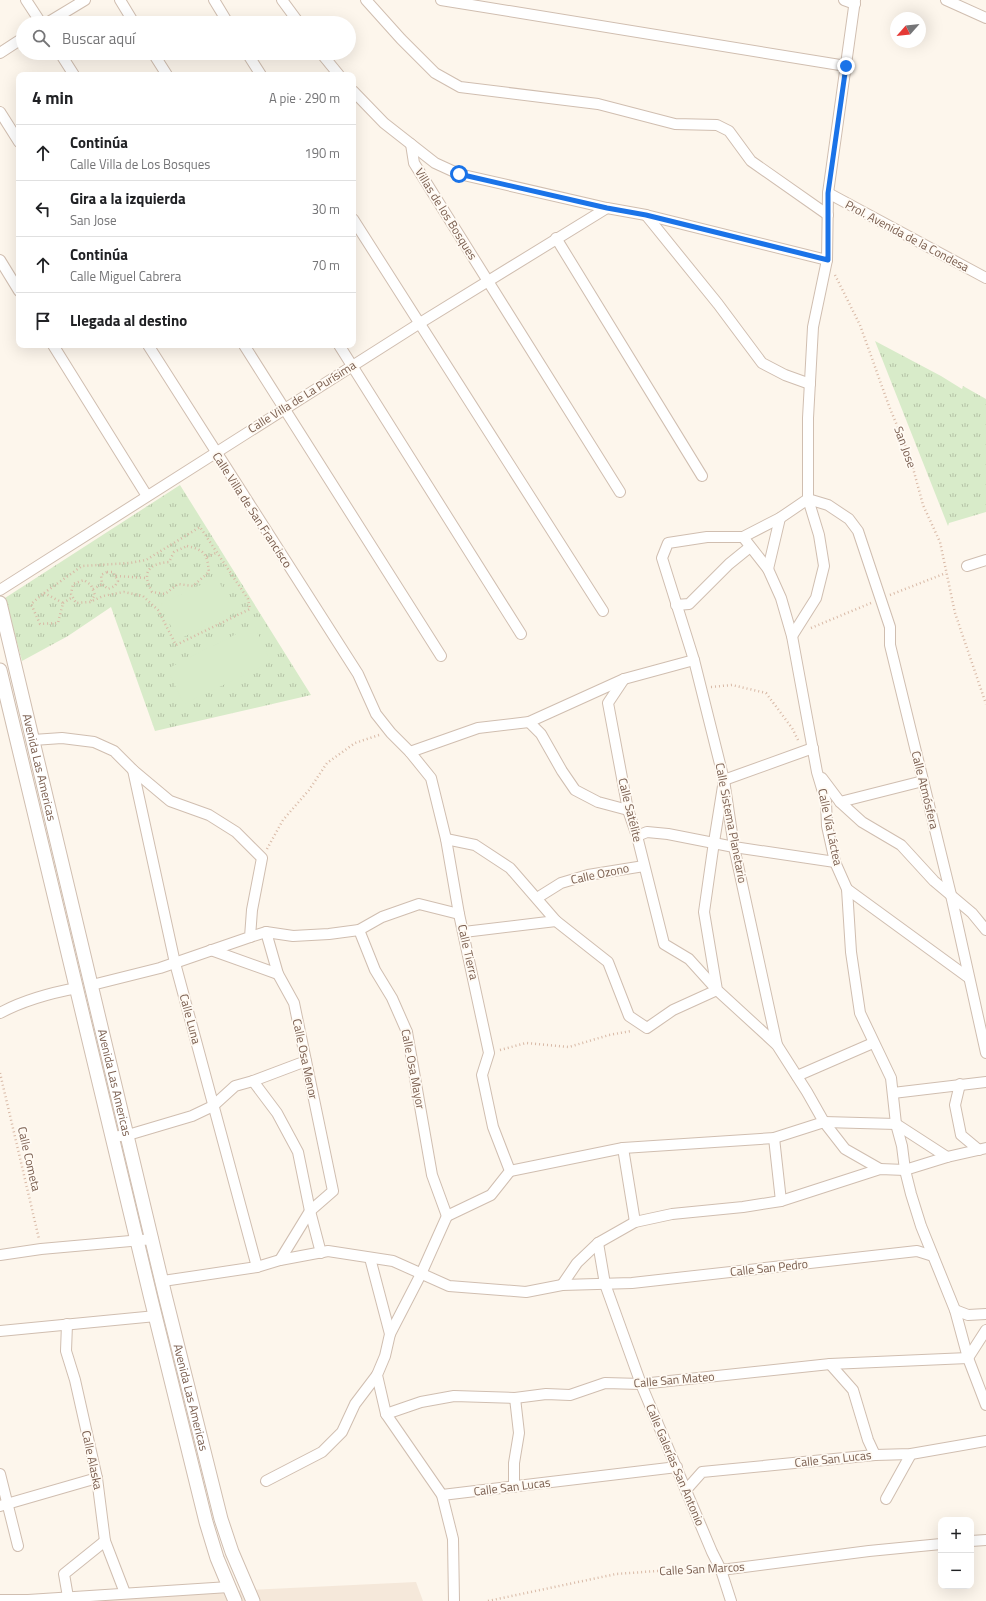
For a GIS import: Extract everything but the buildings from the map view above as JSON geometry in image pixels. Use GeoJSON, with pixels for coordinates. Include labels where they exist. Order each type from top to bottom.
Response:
{"type":"FeatureCollection","features":[{"type":"Feature","properties":{"kind":"street"},"geometry":{"type":"LineString","coordinates":[[26,0],[36,16]]}},
{"type":"Feature","properties":{"kind":"street"},"geometry":{"type":"LineString","coordinates":[[58,16],[84,0]]}},
{"type":"Feature","properties":{"kind":"street"},"geometry":{"type":"LineString","coordinates":[[120,0],[130,16]]}},
{"type":"Feature","properties":{"kind":"street"},"geometry":{"type":"LineString","coordinates":[[214,0],[224,16]]}},
{"type":"Feature","properties":{"kind":"street"},"geometry":{"type":"LineString","coordinates":[[282,0],[294,16]]}},
{"type":"Feature","properties":{"kind":"street"},"geometry":{"type":"LineString","coordinates":[[366,0],[401,39],[435,73],[460,87],[598,104],[675,124],[717,125],[729,131],[751,161],[828,215]]}},
{"type":"Feature","properties":{"kind":"street"},"geometry":{"type":"LineString","coordinates":[[441,0],[846,66]]}},
{"type":"Feature","properties":{"kind":"street"},"geometry":{"type":"LineString","coordinates":[[792,636],[816,598],[824,566],[819,535],[808,499],[808,418],[813,327],[828,260],[828,193],[855,2],[844,0]]}},
{"type":"Feature","properties":{"kind":"street"},"geometry":{"type":"LineString","coordinates":[[946,0],[986,18]]}},
{"type":"Feature","properties":{"kind":"street"},"geometry":{"type":"LineString","coordinates":[[0,53],[16,43]]}},
{"type":"Feature","properties":{"kind":"street"},"geometry":{"type":"LineString","coordinates":[[64,60],[72,72]]}},
{"type":"Feature","properties":{"kind":"street"},"geometry":{"type":"LineString","coordinates":[[157,60],[165,72]]}},
{"type":"Feature","properties":{"kind":"street"},"geometry":{"type":"LineString","coordinates":[[251,60],[259,72]]}},
{"type":"Feature","properties":{"kind":"street"},"geometry":{"type":"LineString","coordinates":[[327,60],[337,72]]}},
{"type":"Feature","properties":{"kind":"street"},"geometry":{"type":"LineString","coordinates":[[356,94],[384,123],[435,163],[459,174],[607,208],[646,215],[828,260]]}},
{"type":"Feature","properties":{"kind":"street"},"geometry":{"type":"LineString","coordinates":[[0,112],[16,137]]}},
{"type":"Feature","properties":{"kind":"street","name":"Villas de los Bosques"},"geometry":{"type":"LineString","coordinates":[[411,144],[414,163],[620,492]]}},
{"type":"Feature","properties":{"kind":"street","name":"Prol. Avenida de la Condesa"},"geometry":{"type":"LineString","coordinates":[[828,193],[986,278]]}},
{"type":"Feature","properties":{"kind":"street","name":"Calle Villa de La Purísima"},"geometry":{"type":"LineString","coordinates":[[0,590],[420,322],[607,208]]}},
{"type":"Feature","properties":{"kind":"street"},"geometry":{"type":"LineString","coordinates":[[646,215],[718,304],[762,363],[785,375],[810,384]]}},
{"type":"Feature","properties":{"kind":"street"},"geometry":{"type":"LineString","coordinates":[[356,224],[603,611]]}},
{"type":"Feature","properties":{"kind":"street"},"geometry":{"type":"LineString","coordinates":[[556,238],[702,476]]}},
{"type":"Feature","properties":{"kind":"street"},"geometry":{"type":"LineString","coordinates":[[0,260],[16,286]]}},
{"type":"Feature","properties":{"kind":"street"},"geometry":{"type":"LineString","coordinates":[[54,348],[147,496]]}},
{"type":"Feature","properties":{"kind":"street","name":"Calle Villa de San Francisco"},"geometry":{"type":"LineString","coordinates":[[150,348],[358,674]]}},
{"type":"Feature","properties":{"kind":"street"},"geometry":{"type":"LineString","coordinates":[[246,348],[441,656]]}},
{"type":"Feature","properties":{"kind":"street"},"geometry":{"type":"LineString","coordinates":[[341,348],[522,634]]}},
{"type":"Feature","properties":{"kind":"street"},"geometry":{"type":"LineString","coordinates":[[743,537],[780,518],[808,499]]}},
{"type":"Feature","properties":{"kind":"street","name":"Calle Atmósfera"},"geometry":{"type":"LineString","coordinates":[[808,499],[828,505],[849,519],[858,531],[890,627],[890,645],[951,895],[986,1053]]}},
{"type":"Feature","properties":{"kind":"street"},"geometry":{"type":"LineString","coordinates":[[768,569],[780,518]]}},
{"type":"Feature","properties":{"kind":"street","name":"Calle Sistema Planetario"},"geometry":{"type":"LineString","coordinates":[[743,537],[707,537],[668,543],[662,558],[694,660],[724,780],[734,847],[777,1045]]}},
{"type":"Feature","properties":{"kind":"street","name":"Calle Vía Láctea"},"geometry":{"type":"LineString","coordinates":[[743,537],[768,569],[782,598],[792,636],[808,749],[826,802],[827,826],[835,862],[847,889],[851,952],[860,1013],[873,1044],[891,1078],[896,1124],[902,1146],[905,1170],[921,1226],[955,1310],[968,1358],[986,1405]]}},
{"type":"Feature","properties":{"kind":"street"},"geometry":{"type":"LineString","coordinates":[[676,605],[688,604],[729,564],[750,547]]}},
{"type":"Feature","properties":{"kind":"street"},"geometry":{"type":"LineString","coordinates":[[967,566],[986,560]]}},
{"type":"Feature","properties":{"kind":"street","name":"Avenida Las Americas"},"geometry":{"type":"LineString","coordinates":[[1,607],[153,1239],[165,1295],[221,1519],[232,1552],[253,1601]]}},
{"type":"Feature","properties":{"kind":"street"},"geometry":{"type":"LineString","coordinates":[[410,752],[478,728],[529,722],[624,679],[694,660]]}},
{"type":"Feature","properties":{"kind":"street","name":"Avenida Las Americas"},"geometry":{"type":"LineString","coordinates":[[0,670],[206,1522],[217,1558],[235,1601]]}},
{"type":"Feature","properties":{"kind":"street","name":"Calle Tierra"},"geometry":{"type":"LineString","coordinates":[[358,674],[376,714],[431,778],[446,839],[459,914],[490,1053]]}},
{"type":"Feature","properties":{"kind":"street","name":"Calle Satélite"},"geometry":{"type":"LineString","coordinates":[[624,679],[608,703],[628,810],[637,836],[664,944],[689,959],[717,990]]}},
{"type":"Feature","properties":{"kind":"street"},"geometry":{"type":"LineString","coordinates":[[529,722],[541,734],[562,771],[576,790],[598,802],[628,810]]}},
{"type":"Feature","properties":{"kind":"street"},"geometry":{"type":"LineString","coordinates":[[33,740],[62,738],[94,742],[114,751],[133,770],[170,801],[209,815],[236,832],[262,858],[252,910],[250,937]]}},
{"type":"Feature","properties":{"kind":"street"},"geometry":{"type":"LineString","coordinates":[[808,749],[724,780],[704,912],[717,990],[777,1045],[824,1122],[845,1149],[880,1169]]}},
{"type":"Feature","properties":{"kind":"street","name":"Calle Luna"},"geometry":{"type":"LineString","coordinates":[[133,770],[175,963],[257,1267]]}},
{"type":"Feature","properties":{"kind":"street"},"geometry":{"type":"LineString","coordinates":[[817,772],[840,802],[862,822],[901,844],[934,881],[972,912],[986,930]]}},
{"type":"Feature","properties":{"kind":"street"},"geometry":{"type":"LineString","coordinates":[[840,802],[923,781]]}},
{"type":"Feature","properties":{"kind":"street"},"geometry":{"type":"LineString","coordinates":[[637,836],[647,832],[835,862]]}},
{"type":"Feature","properties":{"kind":"street"},"geometry":{"type":"LineString","coordinates":[[446,839],[476,845],[510,868],[556,920],[608,962],[629,1016],[647,1028],[673,1010],[717,990]]}},
{"type":"Feature","properties":{"kind":"street","name":"Calle Ozono"},"geometry":{"type":"LineString","coordinates":[[537,898],[562,882],[588,875],[644,866]]}},
{"type":"Feature","properties":{"kind":"street"},"geometry":{"type":"LineString","coordinates":[[847,889],[970,978]]}},
{"type":"Feature","properties":{"kind":"street"},"geometry":{"type":"LineString","coordinates":[[92,985],[175,963],[266,932],[293,936],[329,934],[359,930],[382,917],[419,904],[459,914]]}},
{"type":"Feature","properties":{"kind":"street"},"geometry":{"type":"LineString","coordinates":[[464,932],[556,920]]}},
{"type":"Feature","properties":{"kind":"street","name":"Calle Osa Mayor"},"geometry":{"type":"LineString","coordinates":[[359,930],[375,970],[392,998],[407,1032],[432,1175],[447,1216]]}},
{"type":"Feature","properties":{"kind":"street","name":"Calle Osa Menor"},"geometry":{"type":"LineString","coordinates":[[266,932],[278,974],[294,1003],[333,1191],[310,1211]]}},
{"type":"Feature","properties":{"kind":"street"},"geometry":{"type":"LineString","coordinates":[[211,950],[278,974]]}},
{"type":"Feature","properties":{"kind":"street"},"geometry":{"type":"LineString","coordinates":[[0,1013],[16,1004],[49,994],[77,988]]}},
{"type":"Feature","properties":{"kind":"street"},"geometry":{"type":"LineString","coordinates":[[797,1076],[873,1044]]}},
{"type":"Feature","properties":{"kind":"street"},"geometry":{"type":"LineString","coordinates":[[490,1053],[482,1075],[493,1127],[510,1171]]}},
{"type":"Feature","properties":{"kind":"street"},"geometry":{"type":"LineString","coordinates":[[112,1137],[128,1135],[192,1116],[213,1106],[235,1086],[253,1081],[306,1061]]}},
{"type":"Feature","properties":{"kind":"street"},"geometry":{"type":"LineString","coordinates":[[253,1081],[277,1113],[298,1152],[310,1211],[321,1253]]}},
{"type":"Feature","properties":{"kind":"street"},"geometry":{"type":"LineString","coordinates":[[893,1092],[986,1082]]}},
{"type":"Feature","properties":{"kind":"street"},"geometry":{"type":"LineString","coordinates":[[960,1084],[955,1105],[961,1135],[982,1149]]}},
{"type":"Feature","properties":{"kind":"street"},"geometry":{"type":"LineString","coordinates":[[266,1482],[322,1452],[342,1432],[355,1404],[376,1375],[385,1356],[390,1334],[421,1274],[447,1216],[491,1195],[510,1171],[623,1148],[774,1138],[824,1122],[896,1124],[947,1157]]}},
{"type":"Feature","properties":{"kind":"street"},"geometry":{"type":"LineString","coordinates":[[774,1138],[781,1201]]}},
{"type":"Feature","properties":{"kind":"street"},"geometry":{"type":"LineString","coordinates":[[623,1148],[635,1222]]}},
{"type":"Feature","properties":{"kind":"street"},"geometry":{"type":"LineString","coordinates":[[562,1285],[576,1263],[598,1243],[635,1222],[672,1214],[744,1207],[781,1201],[880,1169],[905,1170],[947,1157],[982,1149]]}},
{"type":"Feature","properties":{"kind":"street"},"geometry":{"type":"LineString","coordinates":[[280,1260],[310,1211]]}},
{"type":"Feature","properties":{"kind":"street"},"geometry":{"type":"LineString","coordinates":[[0,1255],[41,1249],[153,1239]]}},
{"type":"Feature","properties":{"kind":"street","name":"Calle Galerías San Antonio"},"geometry":{"type":"LineString","coordinates":[[598,1243],[605,1284],[641,1384],[721,1570],[731,1601]]}},
{"type":"Feature","properties":{"kind":"street","name":"Calle San Pedro"},"geometry":{"type":"LineString","coordinates":[[163,1281],[257,1267],[280,1260],[328,1251],[394,1261],[449,1286],[526,1292],[562,1285],[632,1283],[918,1251],[933,1256]]}},
{"type":"Feature","properties":{"kind":"street"},"geometry":{"type":"LineString","coordinates":[[370,1258],[390,1334]]}},
{"type":"Feature","properties":{"kind":"street"},"geometry":{"type":"LineString","coordinates":[[151,1299],[165,1295]]}},
{"type":"Feature","properties":{"kind":"street"},"geometry":{"type":"LineString","coordinates":[[955,1310],[968,1315],[986,1314]]}},
{"type":"Feature","properties":{"kind":"street"},"geometry":{"type":"LineString","coordinates":[[0,1331],[156,1316]]}},
{"type":"Feature","properties":{"kind":"street","name":"Calle Alaska"},"geometry":{"type":"LineString","coordinates":[[67,1324],[66,1352],[75,1380],[97,1478],[105,1541],[125,1594]]}},
{"type":"Feature","properties":{"kind":"street"},"geometry":{"type":"LineString","coordinates":[[968,1358],[986,1330]]}},
{"type":"Feature","properties":{"kind":"street","name":"Calle San Mateo"},"geometry":{"type":"LineString","coordinates":[[386,1414],[421,1402],[454,1396],[515,1398],[546,1394],[570,1395],[605,1383],[641,1384],[830,1364],[968,1358]]}},
{"type":"Feature","properties":{"kind":"street"},"geometry":{"type":"LineString","coordinates":[[830,1364],[853,1390],[868,1440],[875,1455]]}},
{"type":"Feature","properties":{"kind":"street"},"geometry":{"type":"LineString","coordinates":[[376,1375],[386,1414],[442,1495],[453,1539],[454,1601]]}},
{"type":"Feature","properties":{"kind":"street"},"geometry":{"type":"LineString","coordinates":[[514,1488],[514,1463],[519,1433],[515,1398]]}},
{"type":"Feature","properties":{"kind":"street","name":"Calle San Lucas"},"geometry":{"type":"LineString","coordinates":[[686,1490],[702,1472],[875,1455],[911,1454],[986,1441]]}},
{"type":"Feature","properties":{"kind":"street"},"geometry":{"type":"LineString","coordinates":[[886,1499],[911,1454]]}},
{"type":"Feature","properties":{"kind":"street","name":"Calle San Lucas"},"geometry":{"type":"LineString","coordinates":[[442,1495],[514,1488],[677,1467]]}},
{"type":"Feature","properties":{"kind":"street"},"geometry":{"type":"LineString","coordinates":[[0,1474],[3,1506],[18,1546]]}},
{"type":"Feature","properties":{"kind":"street"},"geometry":{"type":"LineString","coordinates":[[3,1506],[97,1478]]}},
{"type":"Feature","properties":{"kind":"street"},"geometry":{"type":"LineString","coordinates":[[974,1541],[986,1540]]}},
{"type":"Feature","properties":{"kind":"street"},"geometry":{"type":"LineString","coordinates":[[68,1597],[64,1574],[105,1541]]}},
{"type":"Feature","properties":{"kind":"street","name":"Calle San Marcos"},"geometry":{"type":"LineString","coordinates":[[721,1570],[869,1551],[938,1544]]}},
{"type":"Feature","properties":{"kind":"street"},"geometry":{"type":"LineString","coordinates":[[0,1600],[28,1601],[68,1597],[229,1587]]}},
{"type":"Feature","properties":{"kind":"path","name":"San Jose"},"geometry":{"type":"LineString","coordinates":[[828,260],[860,325],[889,406],[910,457],[923,505],[940,542],[955,613],[986,704]]}},
{"type":"Feature","properties":{"kind":"path"},"geometry":{"type":"LineString","coordinates":[[73,597],[63,603],[58,623],[40,624],[31,604],[82,566],[130,563],[146,560],[180,537],[200,527],[248,599],[250,609],[176,646],[158,610],[143,596],[124,592],[103,596],[90,602],[76,603],[73,597],[71,594],[73,584],[84,580],[91,585],[95,595],[90,602]]}},
{"type":"Feature","properties":{"kind":"path"},"geometry":{"type":"LineString","coordinates":[[186,546],[198,549],[207,557],[209,572],[193,586],[178,584],[165,594],[152,592],[146,582],[146,578],[150,568],[159,563],[169,562],[174,552],[186,546]]}},
{"type":"Feature","properties":{"kind":"path"},"geometry":{"type":"LineString","coordinates":[[207,557],[218,552]]}},
{"type":"Feature","properties":{"kind":"path"},"geometry":{"type":"LineString","coordinates":[[107,572],[113,572],[118,581],[115,586],[108,589],[102,584],[101,575],[107,572]]}},
{"type":"Feature","properties":{"kind":"path"},"geometry":{"type":"LineString","coordinates":[[115,576],[135,576],[146,578]]}},
{"type":"Feature","properties":{"kind":"path"},"geometry":{"type":"LineString","coordinates":[[93,588],[102,584]]}},
{"type":"Feature","properties":{"kind":"path"},"geometry":{"type":"LineString","coordinates":[[44,593],[63,603]]}},
{"type":"Feature","properties":{"kind":"path"},"geometry":{"type":"LineString","coordinates":[[701,688],[732,685],[766,693],[808,749]]}},
{"type":"Feature","properties":{"kind":"path"},"geometry":{"type":"LineString","coordinates":[[262,858],[283,820],[308,790],[327,763],[355,743],[386,732],[391,733]]}},
{"type":"Feature","properties":{"kind":"path"},"geometry":{"type":"LineString","coordinates":[[490,1053],[526,1043],[569,1047],[609,1035],[647,1028]]}},
{"type":"Feature","properties":{"kind":"path","name":"Calle Cometa"},"geometry":{"type":"LineString","coordinates":[[0,1074],[41,1249]]}},
{"type":"Feature","properties":{"kind":"path","name":"Calle San Marcos"},"geometry":{"type":"LineString","coordinates":[[488,1601],[616,1574],[698,1568],[721,1570]]}},
{"type":"Feature","properties":{"kind":"shaded area"},"geometry":{"type":"Polygon","coordinates":[[[416,1582],[423,1601],[24,1601],[416,1582]]]}},
{"type":"Feature","properties":{"kind":"green space"},"geometry":{"type":"Polygon","coordinates":[[[875,341],[941,376],[962,389],[963,386],[986,399],[986,512],[949,523],[948,526],[875,341]]]}},
{"type":"Feature","properties":{"kind":"green space"},"geometry":{"type":"Polygon","coordinates":[[[180,485],[311,695],[155,731],[111,607],[68,636],[22,661],[5,598],[180,485]]]}},
{"type":"Feature","properties":{"kind":"green space"},"geometry":{"type":"Polygon","coordinates":[[[217,577],[234,613],[177,640],[161,604],[217,577]]]}},
{"type":"Feature","properties":{"kind":"green space"},"geometry":{"type":"Polygon","coordinates":[[[254,625],[271,662],[184,704],[167,669],[254,625]]]}},
{"type":"Feature","properties":{"kind":"route"},"geometry":{"type":"LineString","coordinates":[[459,174],[607,208],[646,215],[828,260],[828,193],[846,66]]}}]}
